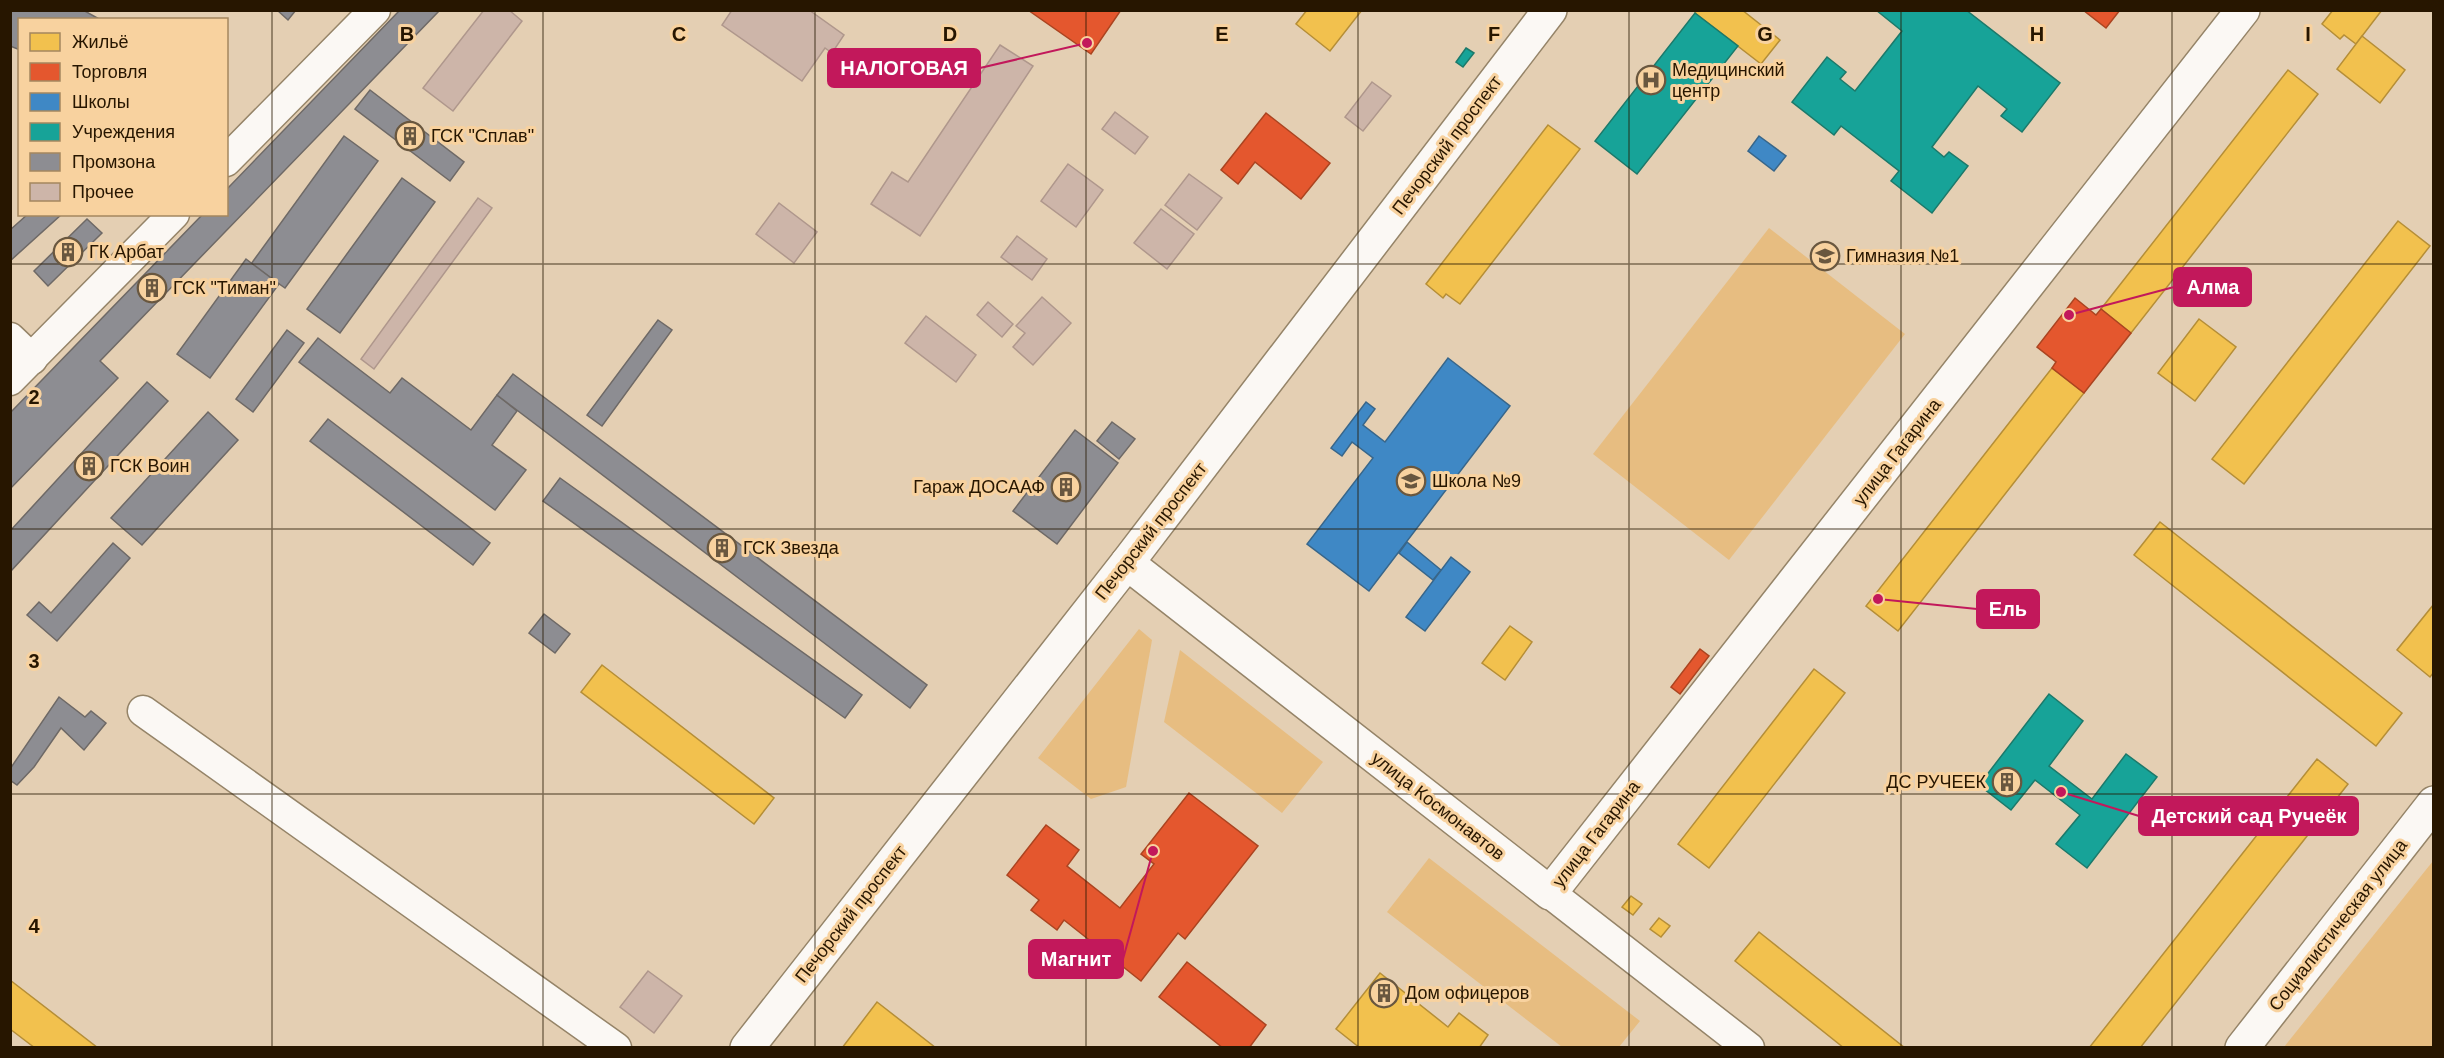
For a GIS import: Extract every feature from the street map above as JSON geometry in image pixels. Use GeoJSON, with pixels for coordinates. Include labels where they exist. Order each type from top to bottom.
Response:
{"type":"FeatureCollection","features":[{"type":"Feature","properties":{"kind":"main road","name":"Печорский проспект"},"geometry":{"type":"LineString","coordinates":[[747,1047],[1127,563],[1550,10]]}},
{"type":"Feature","properties":{"kind":"main road","name":"улица Гагарина"},"geometry":{"type":"LineString","coordinates":[[1550,893],[2243,10]]}},
{"type":"Feature","properties":{"kind":"main road","name":"улица Космонавтов"},"geometry":{"type":"LineString","coordinates":[[1127,563],[1550,893]]}},
{"type":"Feature","properties":{"kind":"main road","name":"Социалистическая улица"},"geometry":{"type":"LineString","coordinates":[[2242,1047],[2433,803]]}},
{"type":"Feature","properties":{"kind":"street"},"geometry":{"type":"LineString","coordinates":[[228,159],[375,10]]}},
{"type":"Feature","properties":{"kind":"street"},"geometry":{"type":"LineString","coordinates":[[10,380],[172,216]]}},
{"type":"Feature","properties":{"kind":"street"},"geometry":{"type":"LineString","coordinates":[[10,338],[32,359]]}},
{"type":"Feature","properties":{"kind":"street"},"geometry":{"type":"LineString","coordinates":[[143,711],[616,1047]]}},
{"type":"Feature","properties":{"kind":"street","name":"улица Космонавтов"},"geometry":{"type":"LineString","coordinates":[[1550,893],[1749,1047]]}},
{"type":"Feature","properties":{"kind":"shaded area"},"geometry":{"type":"Polygon","coordinates":[[[1769,228],[1905,334],[1729,560],[1593,454],[1769,228]]]}},
{"type":"Feature","properties":{"kind":"shaded area"},"geometry":{"type":"Polygon","coordinates":[[[1139,629],[1152,640],[1126,787],[1091,799],[1038,758],[1139,629]]]}},
{"type":"Feature","properties":{"kind":"shaded area"},"geometry":{"type":"Polygon","coordinates":[[[1180,650],[1323,762],[1282,813],[1164,722],[1180,650]]]}},
{"type":"Feature","properties":{"kind":"shaded area"},"geometry":{"type":"Polygon","coordinates":[[[1429,858],[1640,1021],[1619,1047],[1562,1047],[1387,912],[1429,858]]]}},
{"type":"Feature","properties":{"kind":"shaded area"},"geometry":{"type":"Polygon","coordinates":[[[2433,861],[2433,1047],[2284,1047],[2433,861]]]}},
{"type":"Feature","properties":{"kind":"building: Жильё"},"geometry":{"type":"Polygon","coordinates":[[[1307,10],[1362,10],[1330,51],[1296,24],[1307,10]]]}},
{"type":"Feature","properties":{"kind":"building: Жильё"},"geometry":{"type":"Polygon","coordinates":[[[1697,10],[1742,10],[1780,40],[1761,64],[1695,13],[1697,10]]]}},
{"type":"Feature","properties":{"kind":"building: Жильё"},"geometry":{"type":"Polygon","coordinates":[[[2333,10],[2382,10],[2356,44],[2344,35],[2340,39],[2322,24],[2333,10]]]}},
{"type":"Feature","properties":{"kind":"building: Жильё"},"geometry":{"type":"Polygon","coordinates":[[[2362,36],[2405,70],[2380,103],[2337,69],[2362,36]]]}},
{"type":"Feature","properties":{"kind":"building: Жильё"},"geometry":{"type":"Polygon","coordinates":[[[2288,70],[2318,94],[2131,333],[2101,309],[2288,70]]]}},
{"type":"Feature","properties":{"kind":"building: Жильё"},"geometry":{"type":"Polygon","coordinates":[[[1548,125],[1580,149],[1460,304],[1446,294],[1443,298],[1426,284],[1548,125]]]}},
{"type":"Feature","properties":{"kind":"building: Жильё"},"geometry":{"type":"Polygon","coordinates":[[[2398,221],[2430,246],[2244,484],[2212,459],[2398,221]]]}},
{"type":"Feature","properties":{"kind":"building: Жильё"},"geometry":{"type":"Polygon","coordinates":[[[2199,319],[2236,347],[2195,401],[2158,373],[2199,319]]]}},
{"type":"Feature","properties":{"kind":"building: Жильё"},"geometry":{"type":"Polygon","coordinates":[[[2052,368],[2084,393],[1898,631],[1866,606],[2052,368]]]}},
{"type":"Feature","properties":{"kind":"building: Жильё"},"geometry":{"type":"Polygon","coordinates":[[[2160,522],[2402,713],[2376,746],[2134,555],[2160,522]]]}},
{"type":"Feature","properties":{"kind":"building: Жильё"},"geometry":{"type":"Polygon","coordinates":[[[2434,604],[2434,672],[2430,677],[2397,650],[2434,604]]]}},
{"type":"Feature","properties":{"kind":"building: Жильё"},"geometry":{"type":"Polygon","coordinates":[[[1510,626],[1532,642],[1505,680],[1482,663],[1510,626]]]}},
{"type":"Feature","properties":{"kind":"building: Жильё"},"geometry":{"type":"Polygon","coordinates":[[[602,665],[774,798],[754,824],[581,692],[602,665]]]}},
{"type":"Feature","properties":{"kind":"building: Жильё"},"geometry":{"type":"Polygon","coordinates":[[[1814,669],[1845,693],[1709,868],[1678,844],[1814,669]]]}},
{"type":"Feature","properties":{"kind":"building: Жильё"},"geometry":{"type":"Polygon","coordinates":[[[2317,759],[2348,784],[2140,1048],[2089,1048],[2317,759]]]}},
{"type":"Feature","properties":{"kind":"building: Жильё"},"geometry":{"type":"Polygon","coordinates":[[[1631,896],[1642,904],[1633,915],[1622,907],[1631,896]]]}},
{"type":"Feature","properties":{"kind":"building: Жильё"},"geometry":{"type":"Polygon","coordinates":[[[1659,918],[1670,926],[1661,937],[1650,929],[1659,918]]]}},
{"type":"Feature","properties":{"kind":"building: Жильё"},"geometry":{"type":"Polygon","coordinates":[[[1759,932],[1905,1048],[1844,1048],[1735,961],[1759,932]]]}},
{"type":"Feature","properties":{"kind":"building: Жильё","name":"Дом офицеров"},"geometry":{"type":"Polygon","coordinates":[[[1380,973],[1448,1027],[1459,1013],[1488,1035],[1479,1048],[1360,1048],[1336,1029],[1380,973]]]}},
{"type":"Feature","properties":{"kind":"building: Жильё"},"geometry":{"type":"Polygon","coordinates":[[[10,980],[98,1048],[35,1048],[10,1029],[10,980]]]}},
{"type":"Feature","properties":{"kind":"building: Жильё"},"geometry":{"type":"Polygon","coordinates":[[[877,1002],[936,1048],[842,1048],[877,1002]]]}},
{"type":"Feature","properties":{"kind":"building: Торговля"},"geometry":{"type":"Polygon","coordinates":[[[1028,10],[1121,10],[1091,54],[1028,10]]]}},
{"type":"Feature","properties":{"kind":"building: Торговля"},"geometry":{"type":"Polygon","coordinates":[[[2083,10],[2120,10],[2106,28],[2083,10]]]}},
{"type":"Feature","properties":{"kind":"building: Торговля"},"geometry":{"type":"Polygon","coordinates":[[[1266,113],[1330,163],[1301,199],[1255,162],[1238,184],[1221,170],[1266,113]]]}},
{"type":"Feature","properties":{"kind":"building: Торговля"},"geometry":{"type":"Polygon","coordinates":[[[2075,298],[2096,315],[2101,309],[2131,333],[2084,393],[2052,368],[2056,362],[2037,347],[2075,298]]]}},
{"type":"Feature","properties":{"kind":"building: Торговля"},"geometry":{"type":"Polygon","coordinates":[[[1700,649],[1709,656],[1680,694],[1671,687],[1700,649]]]}},
{"type":"Feature","properties":{"kind":"building: Торговля"},"geometry":{"type":"Polygon","coordinates":[[[1189,793],[1258,846],[1185,939],[1178,933],[1141,981],[1064,920],[1057,930],[1031,910],[1039,900],[1007,875],[1046,825],[1079,850],[1067,866],[1120,908],[1154,864],[1141,854],[1189,793]]]}},
{"type":"Feature","properties":{"kind":"building: Торговля"},"geometry":{"type":"Polygon","coordinates":[[[1187,962],[1266,1025],[1249,1048],[1223,1048],[1159,997],[1187,962]]]}},
{"type":"Feature","properties":{"kind":"building: Школы"},"geometry":{"type":"Polygon","coordinates":[[[1759,136],[1786,156],[1774,171],[1748,151],[1759,136]]]}},
{"type":"Feature","properties":{"kind":"building: Школы"},"geometry":{"type":"Polygon","coordinates":[[[1448,358],[1510,406],[1369,591],[1307,544],[1373,458],[1352,442],[1342,456],[1331,448],[1366,402],[1375,409],[1363,425],[1385,442],[1448,358]]]}},
{"type":"Feature","properties":{"kind":"building: Школы"},"geometry":{"type":"Polygon","coordinates":[[[1407,542],[1441,570],[1433,580],[1399,553],[1407,542]]]}},
{"type":"Feature","properties":{"kind":"building: Школы"},"geometry":{"type":"Polygon","coordinates":[[[1451,557],[1470,572],[1425,631],[1406,617],[1451,557]]]}},
{"type":"Feature","properties":{"kind":"building: Учреждения"},"geometry":{"type":"Polygon","coordinates":[[[1876,10],[1966,10],[2060,83],[2022,132],[2001,116],[2007,109],[1978,86],[1932,147],[1944,157],[1949,152],[1968,166],[1932,213],[1891,181],[1899,171],[1841,126],[1834,135],[1792,102],[1827,57],[1846,72],[1840,79],[1855,91],[1902,31],[1876,10]]]}},
{"type":"Feature","properties":{"kind":"building: Учреждения"},"geometry":{"type":"Polygon","coordinates":[[[1695,13],[1738,46],[1637,174],[1595,141],[1695,13]]]}},
{"type":"Feature","properties":{"kind":"building: Учреждения"},"geometry":{"type":"Polygon","coordinates":[[[1466,48],[1474,53],[1463,67],[1456,62],[1466,48]]]}},
{"type":"Feature","properties":{"kind":"building: Учреждения","name":"ДС РУЧЕЕК"},"geometry":{"type":"Polygon","coordinates":[[[2049,694],[2083,721],[2049,766],[2092,799],[2126,754],[2157,777],[2087,868],[2056,844],[2080,815],[2035,780],[2011,810],[1979,785],[2049,694]]]}},
{"type":"Feature","properties":{"kind":"building: Промзона"},"geometry":{"type":"Polygon","coordinates":[[[10,10],[83,10],[97,18],[18,18],[18,49],[10,46],[10,10]]]}},
{"type":"Feature","properties":{"kind":"building: Промзона"},"geometry":{"type":"Polygon","coordinates":[[[277,10],[296,10],[288,20],[277,10]]]}},
{"type":"Feature","properties":{"kind":"building: Промзона","name":"ГСК \"Тиман\""},"geometry":{"type":"Polygon","coordinates":[[[400,10],[440,10],[100,361],[118,378],[10,489],[10,413],[201,216],[228,216],[228,188],[400,10]]]}},
{"type":"Feature","properties":{"kind":"building: Промзона","name":"ГСК \"Сплав\""},"geometry":{"type":"Polygon","coordinates":[[[370,90],[464,162],[450,181],[355,109],[370,90]]]}},
{"type":"Feature","properties":{"kind":"building: Промзона"},"geometry":{"type":"Polygon","coordinates":[[[344,136],[378,161],[285,288],[251,264],[344,136]]]}},
{"type":"Feature","properties":{"kind":"building: Промзона"},"geometry":{"type":"Polygon","coordinates":[[[402,178],[435,202],[340,333],[307,309],[402,178]]]}},
{"type":"Feature","properties":{"kind":"building: Промзона","name":"ГК Арбат"},"geometry":{"type":"Polygon","coordinates":[[[26,216],[60,216],[10,261],[10,230],[26,216]]]}},
{"type":"Feature","properties":{"kind":"building: Промзона","name":"ГК Арбат"},"geometry":{"type":"Polygon","coordinates":[[[87,219],[102,233],[48,286],[34,271],[87,219]]]}},
{"type":"Feature","properties":{"kind":"building: Промзона"},"geometry":{"type":"Polygon","coordinates":[[[246,259],[279,284],[210,378],[177,354],[246,259]]]}},
{"type":"Feature","properties":{"kind":"building: Промзона"},"geometry":{"type":"Polygon","coordinates":[[[658,320],[672,330],[602,426],[587,415],[658,320]]]}},
{"type":"Feature","properties":{"kind":"building: Промзона"},"geometry":{"type":"Polygon","coordinates":[[[287,330],[304,343],[253,412],[236,399],[287,330]]]}},
{"type":"Feature","properties":{"kind":"building: Промзона"},"geometry":{"type":"Polygon","coordinates":[[[318,338],[390,393],[402,378],[471,430],[497,395],[517,411],[492,445],[526,470],[495,510],[299,362],[318,338]]]}},
{"type":"Feature","properties":{"kind":"building: Промзона","name":"ГСК Звезда"},"geometry":{"type":"Polygon","coordinates":[[[513,374],[927,685],[910,708],[497,395],[513,374]]]}},
{"type":"Feature","properties":{"kind":"building: Промзона","name":"ГСК Воин"},"geometry":{"type":"Polygon","coordinates":[[[147,382],[168,401],[10,572],[10,531],[147,382]]]}},
{"type":"Feature","properties":{"kind":"building: Промзона"},"geometry":{"type":"Polygon","coordinates":[[[208,412],[238,440],[142,545],[111,518],[208,412]]]}},
{"type":"Feature","properties":{"kind":"building: Промзона"},"geometry":{"type":"Polygon","coordinates":[[[328,419],[490,543],[473,565],[310,441],[328,419]]]}},
{"type":"Feature","properties":{"kind":"building: Промзона"},"geometry":{"type":"Polygon","coordinates":[[[1112,422],[1135,439],[1119,459],[1097,441],[1112,422]]]}},
{"type":"Feature","properties":{"kind":"building: Промзона","name":"Гараж ДОСААФ"},"geometry":{"type":"Polygon","coordinates":[[[1075,430],[1118,463],[1057,544],[1013,511],[1075,430]]]}},
{"type":"Feature","properties":{"kind":"building: Промзона","name":"ГСК Звезда"},"geometry":{"type":"Polygon","coordinates":[[[560,478],[862,695],[845,718],[543,501],[560,478]]]}},
{"type":"Feature","properties":{"kind":"building: Промзона"},"geometry":{"type":"Polygon","coordinates":[[[113,543],[130,558],[57,641],[27,615],[39,602],[51,613],[113,543]]]}},
{"type":"Feature","properties":{"kind":"building: Промзона"},"geometry":{"type":"Polygon","coordinates":[[[544,614],[570,634],[555,653],[529,633],[544,614]]]}},
{"type":"Feature","properties":{"kind":"building: Промзона"},"geometry":{"type":"Polygon","coordinates":[[[59,697],[85,717],[91,711],[106,723],[84,750],[61,728],[34,767],[17,785],[10,780],[10,769],[59,697]]]}},
{"type":"Feature","properties":{"kind":"building: Прочее"},"geometry":{"type":"Polygon","coordinates":[[[484,10],[509,10],[522,21],[453,111],[423,88],[484,10]]]}},
{"type":"Feature","properties":{"kind":"building: Прочее"},"geometry":{"type":"Polygon","coordinates":[[[732,10],[809,10],[844,35],[832,53],[825,48],[802,81],[722,25],[732,10]]]}},
{"type":"Feature","properties":{"kind":"building: Прочее"},"geometry":{"type":"Polygon","coordinates":[[[1000,45],[1033,66],[920,236],[871,204],[892,172],[908,182],[1000,45]]]}},
{"type":"Feature","properties":{"kind":"building: Прочее"},"geometry":{"type":"Polygon","coordinates":[[[1372,82],[1391,96],[1363,131],[1345,117],[1372,82]]]}},
{"type":"Feature","properties":{"kind":"building: Прочее"},"geometry":{"type":"Polygon","coordinates":[[[1115,112],[1148,137],[1135,154],[1102,129],[1115,112]]]}},
{"type":"Feature","properties":{"kind":"building: Прочее"},"geometry":{"type":"Polygon","coordinates":[[[1068,164],[1103,190],[1076,227],[1041,201],[1068,164]]]}},
{"type":"Feature","properties":{"kind":"building: Прочее"},"geometry":{"type":"Polygon","coordinates":[[[1189,174],[1222,198],[1197,230],[1165,205],[1189,174]]]}},
{"type":"Feature","properties":{"kind":"building: Прочее"},"geometry":{"type":"Polygon","coordinates":[[[478,198],[492,208],[374,369],[361,359],[478,198]]]}},
{"type":"Feature","properties":{"kind":"building: Прочее"},"geometry":{"type":"Polygon","coordinates":[[[779,203],[817,232],[794,263],[756,234],[779,203]]]}},
{"type":"Feature","properties":{"kind":"building: Прочее"},"geometry":{"type":"Polygon","coordinates":[[[1161,209],[1194,234],[1167,269],[1134,243],[1161,209]]]}},
{"type":"Feature","properties":{"kind":"building: Прочее"},"geometry":{"type":"Polygon","coordinates":[[[1017,236],[1047,259],[1032,280],[1001,257],[1017,236]]]}},
{"type":"Feature","properties":{"kind":"building: Прочее"},"geometry":{"type":"Polygon","coordinates":[[[1042,297],[1071,323],[1033,365],[1013,347],[1025,333],[1016,326],[1042,297]]]}},
{"type":"Feature","properties":{"kind":"building: Прочее"},"geometry":{"type":"Polygon","coordinates":[[[988,302],[1013,324],[1002,337],[977,315],[988,302]]]}},
{"type":"Feature","properties":{"kind":"building: Прочее"},"geometry":{"type":"Polygon","coordinates":[[[926,316],[976,355],[956,382],[905,343],[926,316]]]}},
{"type":"Feature","properties":{"kind":"building: Прочее"},"geometry":{"type":"Polygon","coordinates":[[[648,971],[682,996],[654,1033],[620,1007],[648,971]]]}},
{"type":"Feature","properties":{"kind":"place","name":"НАЛОГОВАЯ"},"geometry":{"type":"Point","coordinates":[1087,43]}},
{"type":"Feature","properties":{"kind":"place","name":"Медицинский центр"},"geometry":{"type":"Point","coordinates":[1651,80]}},
{"type":"Feature","properties":{"kind":"place","name":"ГСК \"Сплав\""},"geometry":{"type":"Point","coordinates":[410,136]}},
{"type":"Feature","properties":{"kind":"place","name":"ГК Арбат"},"geometry":{"type":"Point","coordinates":[68,252]}},
{"type":"Feature","properties":{"kind":"place","name":"Гимназия №1"},"geometry":{"type":"Point","coordinates":[1825,256]}},
{"type":"Feature","properties":{"kind":"place","name":"ГСК \"Тиман\""},"geometry":{"type":"Point","coordinates":[152,288]}},
{"type":"Feature","properties":{"kind":"place","name":"Алма"},"geometry":{"type":"Point","coordinates":[2069,315]}},
{"type":"Feature","properties":{"kind":"place","name":"ГСК Воин"},"geometry":{"type":"Point","coordinates":[89,466]}},
{"type":"Feature","properties":{"kind":"place","name":"Школа №9"},"geometry":{"type":"Point","coordinates":[1411,481]}},
{"type":"Feature","properties":{"kind":"place","name":"Гараж ДОСААФ"},"geometry":{"type":"Point","coordinates":[1066,487]}},
{"type":"Feature","properties":{"kind":"place","name":"ГСК Звезда"},"geometry":{"type":"Point","coordinates":[722,548]}},
{"type":"Feature","properties":{"kind":"place","name":"Ель"},"geometry":{"type":"Point","coordinates":[1878,599]}},
{"type":"Feature","properties":{"kind":"place","name":"ДС РУЧЕЕК"},"geometry":{"type":"Point","coordinates":[2007,782]}},
{"type":"Feature","properties":{"kind":"place","name":"Детский сад Ручеёк"},"geometry":{"type":"Point","coordinates":[2061,792]}},
{"type":"Feature","properties":{"kind":"place","name":"Магнит"},"geometry":{"type":"Point","coordinates":[1153,851]}},
{"type":"Feature","properties":{"kind":"place","name":"Дом офицеров"},"geometry":{"type":"Point","coordinates":[1384,993]}}]}
